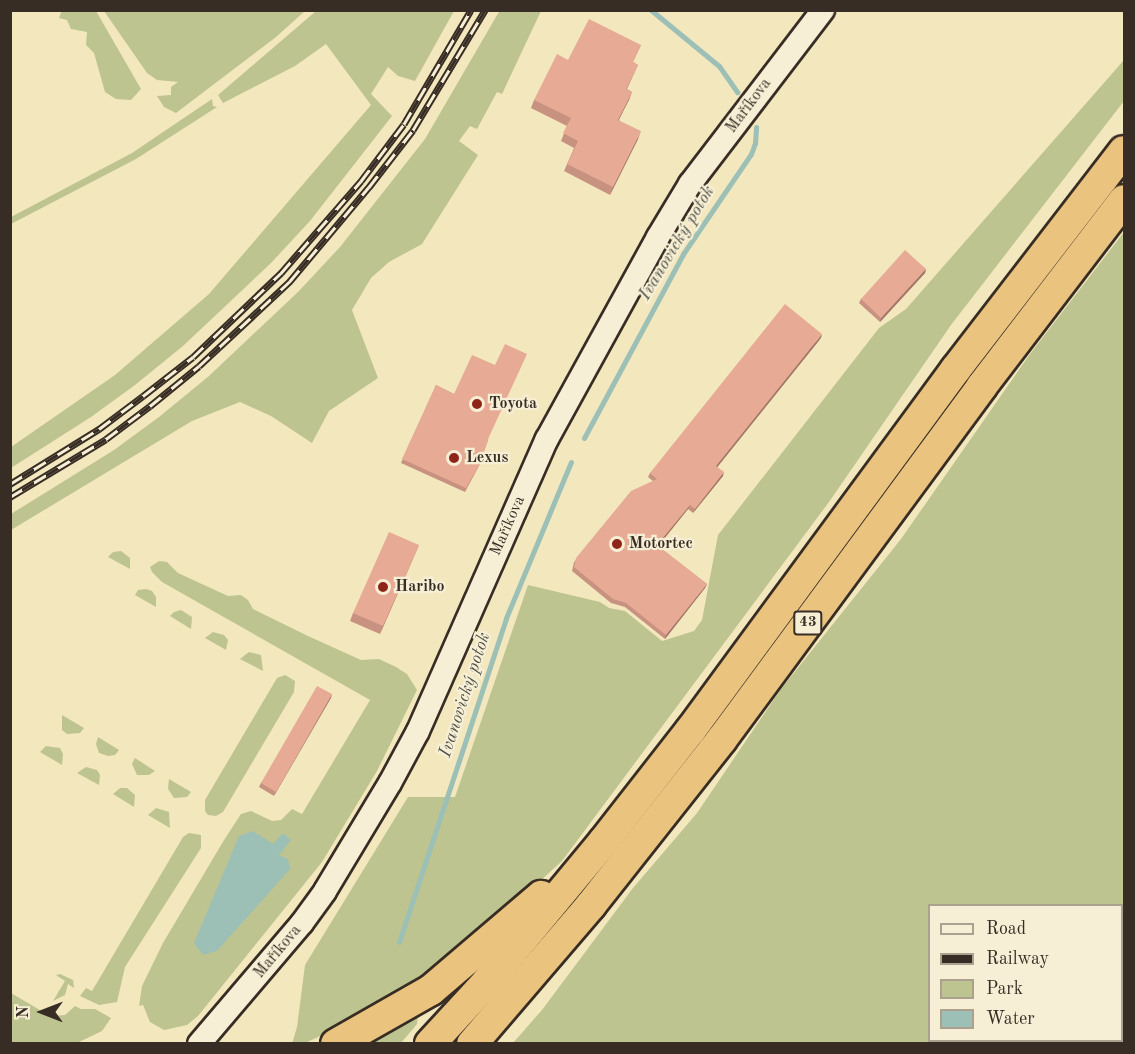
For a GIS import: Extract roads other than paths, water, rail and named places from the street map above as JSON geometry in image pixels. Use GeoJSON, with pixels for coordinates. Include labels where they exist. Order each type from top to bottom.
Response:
{"type":"FeatureCollection","features":[{"type":"Feature","properties":{"kind":"highway","name":"43"},"geometry":{"type":"LineString","coordinates":[[429,1044],[488,982],[604,841],[690,731],[956,369],[1125,151]]}},
{"type":"Feature","properties":{"kind":"highway","name":"43"},"geometry":{"type":"LineString","coordinates":[[476,1040],[591,905],[715,748],[982,386],[1125,200]]}},
{"type":"Feature","properties":{"kind":"highway"},"geometry":{"type":"LineString","coordinates":[[336,1044],[431,990],[604,841]]}},
{"type":"Feature","properties":{"kind":"street","name":"Maříkova"},"geometry":{"type":"LineString","coordinates":[[199,1044],[302,923],[336,872],[418,731],[547,439],[658,237],[690,183],[823,10]]}},
{"type":"Feature","properties":{"kind":"water"},"geometry":{"type":"Polygon","coordinates":[[[253,831],[273,844],[283,833],[291,840],[279,855],[288,859],[290,869],[217,951],[203,955],[194,943],[239,836],[253,831]]]}},
{"type":"Feature","properties":{"kind":"waterway","name":"Ivanovický potok"},"geometry":{"type":"LineString","coordinates":[[651,10],[719,66],[737,92]]}},
{"type":"Feature","properties":{"kind":"waterway","name":"Ivanovický potok"},"geometry":{"type":"LineString","coordinates":[[584,438],[683,254],[751,154],[755,143],[756,127]]}},
{"type":"Feature","properties":{"kind":"waterway","name":"Ivanovický potok"},"geometry":{"type":"LineString","coordinates":[[399,942],[506,618],[571,462]]}},
{"type":"Feature","properties":{"kind":"railway"},"geometry":{"type":"LineString","coordinates":[[10,484],[99,429],[143,396],[193,357],[281,273],[361,181],[404,124],[471,10]]}},
{"type":"Feature","properties":{"kind":"railway"},"geometry":{"type":"LineString","coordinates":[[10,497],[106,439],[150,406],[199,366],[290,281],[369,187],[413,130],[485,10]]}},
{"type":"Feature","properties":{"kind":"place","name":"Toyota"},"geometry":{"type":"Point","coordinates":[477,404]}},
{"type":"Feature","properties":{"kind":"place","name":"Lexus"},"geometry":{"type":"Point","coordinates":[454,458]}},
{"type":"Feature","properties":{"kind":"place","name":"Motortec"},"geometry":{"type":"Point","coordinates":[617,544]}},
{"type":"Feature","properties":{"kind":"place","name":"Haribo"},"geometry":{"type":"Point","coordinates":[383,587]}}]}
